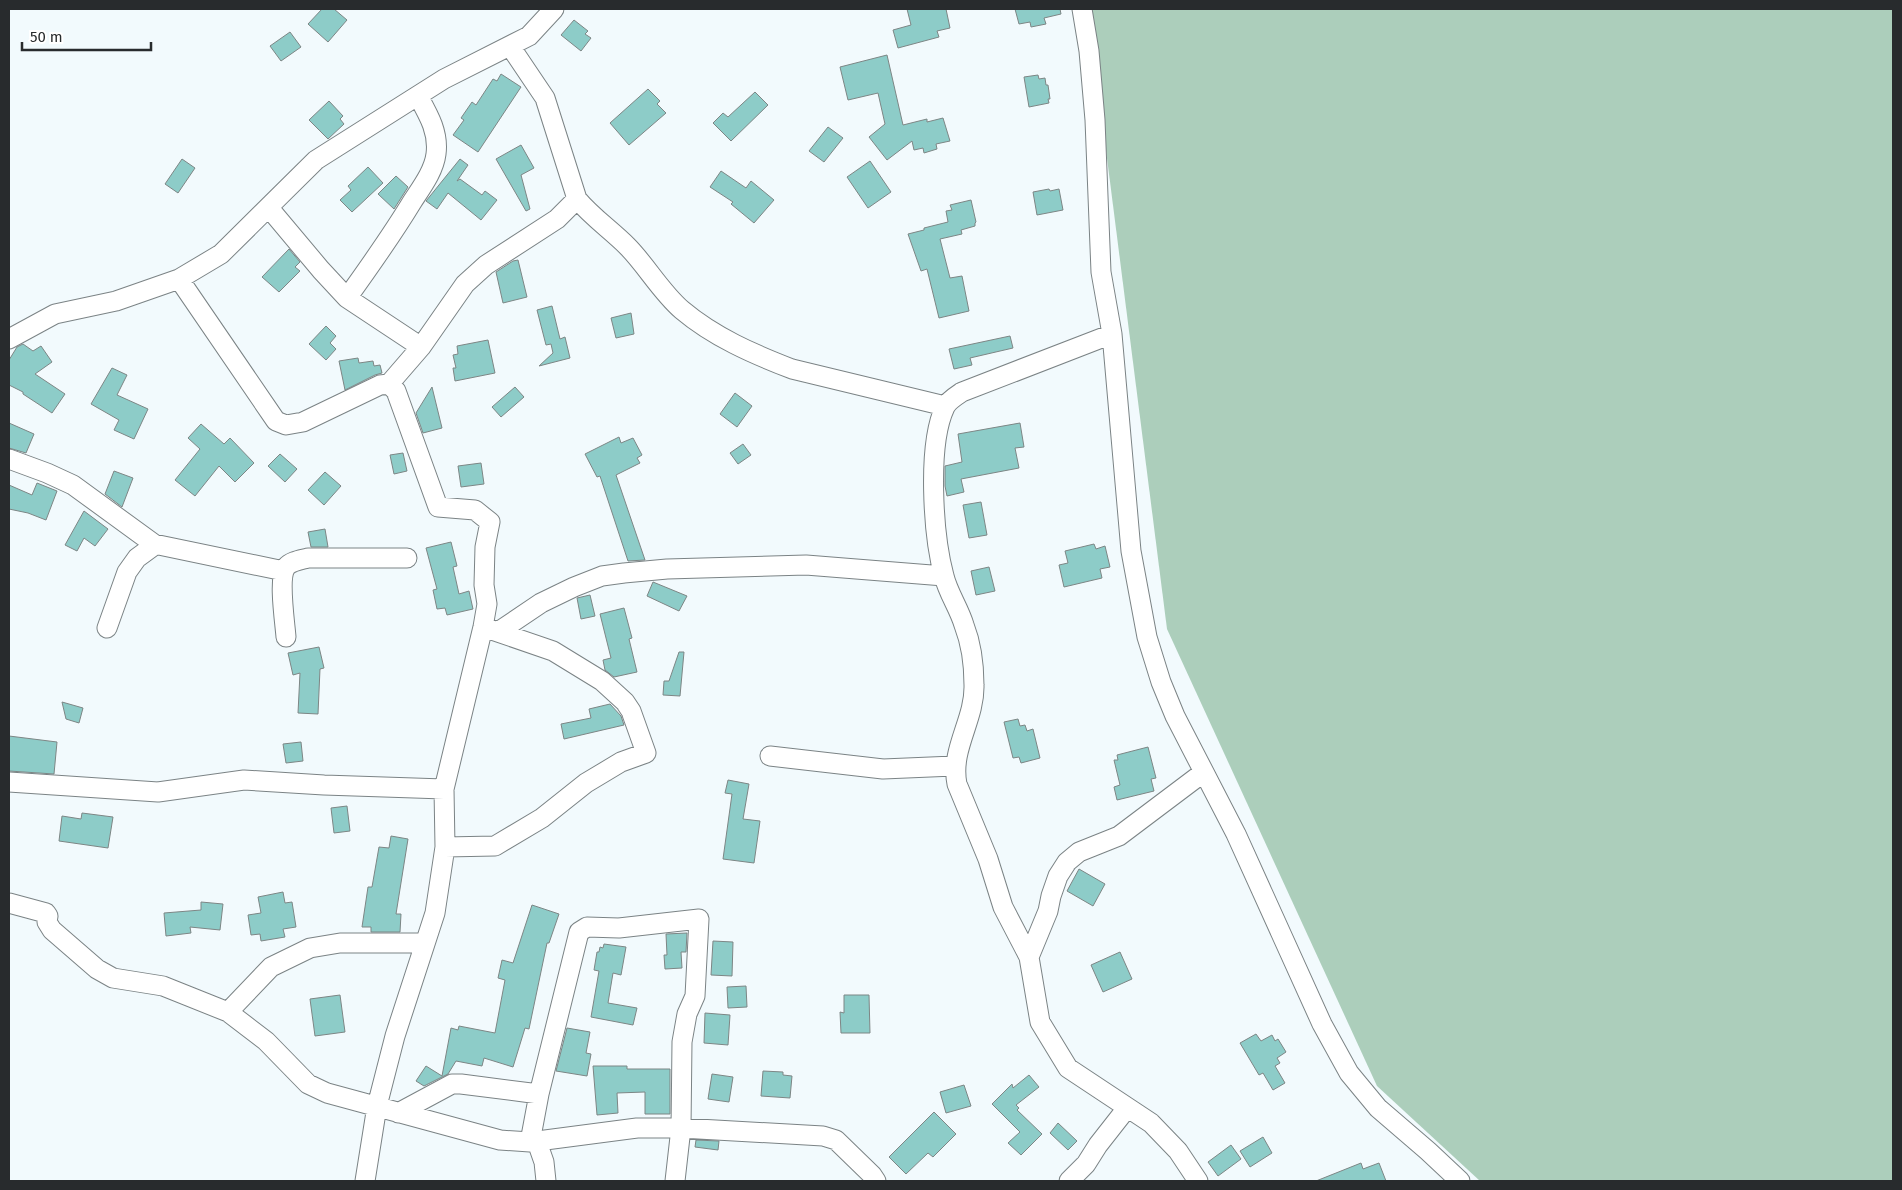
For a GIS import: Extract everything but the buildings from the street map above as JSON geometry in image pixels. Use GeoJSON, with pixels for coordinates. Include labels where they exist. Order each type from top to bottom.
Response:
{"type":"FeatureCollection","features":[{"type":"Feature","properties":{"kind":"street"},"geometry":{"type":"LineString","coordinates":[[9,339],[55,314],[116,301],[179,278],[221,254],[316,160],[444,79],[528,36],[554,9]]}},
{"type":"Feature","properties":{"kind":"street"},"geometry":{"type":"LineString","coordinates":[[1082,9],[1095,120],[1101,272],[1112,334],[1131,551],[1145,628],[1161,682],[1236,834],[1322,1024],[1349,1073],[1378,1108],[1460,1181]]}},
{"type":"Feature","properties":{"kind":"street"},"geometry":{"type":"LineString","coordinates":[[510,46],[545,98],[577,199],[588,212],[627,246],[681,309],[718,336],[770,360],[792,368],[945,406]]}},
{"type":"Feature","properties":{"kind":"street"},"geometry":{"type":"LineString","coordinates":[[347,298],[429,176],[436,155],[434,130],[418,96]]}},
{"type":"Feature","properties":{"kind":"street"},"geometry":{"type":"LineString","coordinates":[[179,278],[276,421],[286,425],[303,422],[380,385],[389,384],[421,347],[465,284],[486,265],[557,219],[577,199]]}},
{"type":"Feature","properties":{"kind":"street"},"geometry":{"type":"LineString","coordinates":[[268,208],[347,298],[421,347]]}},
{"type":"Feature","properties":{"kind":"street"},"geometry":{"type":"LineString","coordinates":[[1112,334],[962,392],[945,406],[934,446],[936,530],[944,576],[964,625],[971,654],[974,685],[969,719],[954,766],[957,784],[988,859],[1003,907],[1029,956],[1040,1022],[1068,1068],[1151,1123],[1178,1151],[1198,1181]]}},
{"type":"Feature","properties":{"kind":"street"},"geometry":{"type":"LineString","coordinates":[[365,1181],[377,1106],[395,1036],[435,913],[445,847],[444,789],[491,629],[484,585],[485,546],[490,522],[475,510],[438,506],[396,391],[389,384]]}},
{"type":"Feature","properties":{"kind":"street"},"geometry":{"type":"LineString","coordinates":[[9,459],[73,485],[154,544],[284,572]]}},
{"type":"Feature","properties":{"kind":"street"},"geometry":{"type":"LineString","coordinates":[[106,628],[127,572],[137,558],[154,544]]}},
{"type":"Feature","properties":{"kind":"street"},"geometry":{"type":"LineString","coordinates":[[286,637],[282,592],[284,572],[287,566],[295,561],[308,558],[407,558]]}},
{"type":"Feature","properties":{"kind":"street"},"geometry":{"type":"LineString","coordinates":[[491,629],[574,587],[602,576],[624,573],[667,569],[806,565],[944,576]]}},
{"type":"Feature","properties":{"kind":"street"},"geometry":{"type":"LineString","coordinates":[[445,847],[495,846],[542,818],[586,783],[621,762],[646,753],[631,711],[625,702],[602,681],[553,651],[491,629]]}},
{"type":"Feature","properties":{"kind":"street"},"geometry":{"type":"LineString","coordinates":[[770,756],[883,769],[954,766]]}},
{"type":"Feature","properties":{"kind":"street"},"geometry":{"type":"LineString","coordinates":[[1029,956],[1048,911],[1056,883],[1067,862],[1079,852],[1119,836],[1204,772]]}},
{"type":"Feature","properties":{"kind":"street"},"geometry":{"type":"LineString","coordinates":[[9,782],[158,792],[244,780],[444,789]]}},
{"type":"Feature","properties":{"kind":"street"},"geometry":{"type":"LineString","coordinates":[[9,903],[46,912],[48,916],[47,922],[52,930],[98,969],[113,978],[163,986],[228,1012],[266,1041],[299,1076],[317,1090],[500,1140],[534,1142],[637,1128],[681,1128],[823,1136],[836,1140],[872,1174],[876,1181]]}},
{"type":"Feature","properties":{"kind":"street"},"geometry":{"type":"LineString","coordinates":[[546,1181],[544,1162],[534,1142],[538,1094],[579,932],[587,927],[619,928],[699,919],[695,996],[687,1014],[682,1042],[681,1128],[675,1181]]}},
{"type":"Feature","properties":{"kind":"street"},"geometry":{"type":"LineString","coordinates":[[228,1012],[271,967],[310,948],[340,943],[425,943]]}},
{"type":"Feature","properties":{"kind":"street"},"geometry":{"type":"LineString","coordinates":[[398,1113],[452,1084],[538,1094]]}},
{"type":"Feature","properties":{"kind":"street"},"geometry":{"type":"LineString","coordinates":[[1069,1181],[1086,1164],[1127,1108]]}},
{"type":"Feature","properties":{"kind":"green space"},"geometry":{"type":"Polygon","coordinates":[[[1088,9],[1893,9],[1893,1181],[1480,1181],[1377,1086],[1167,629],[1088,9]]]}}]}
